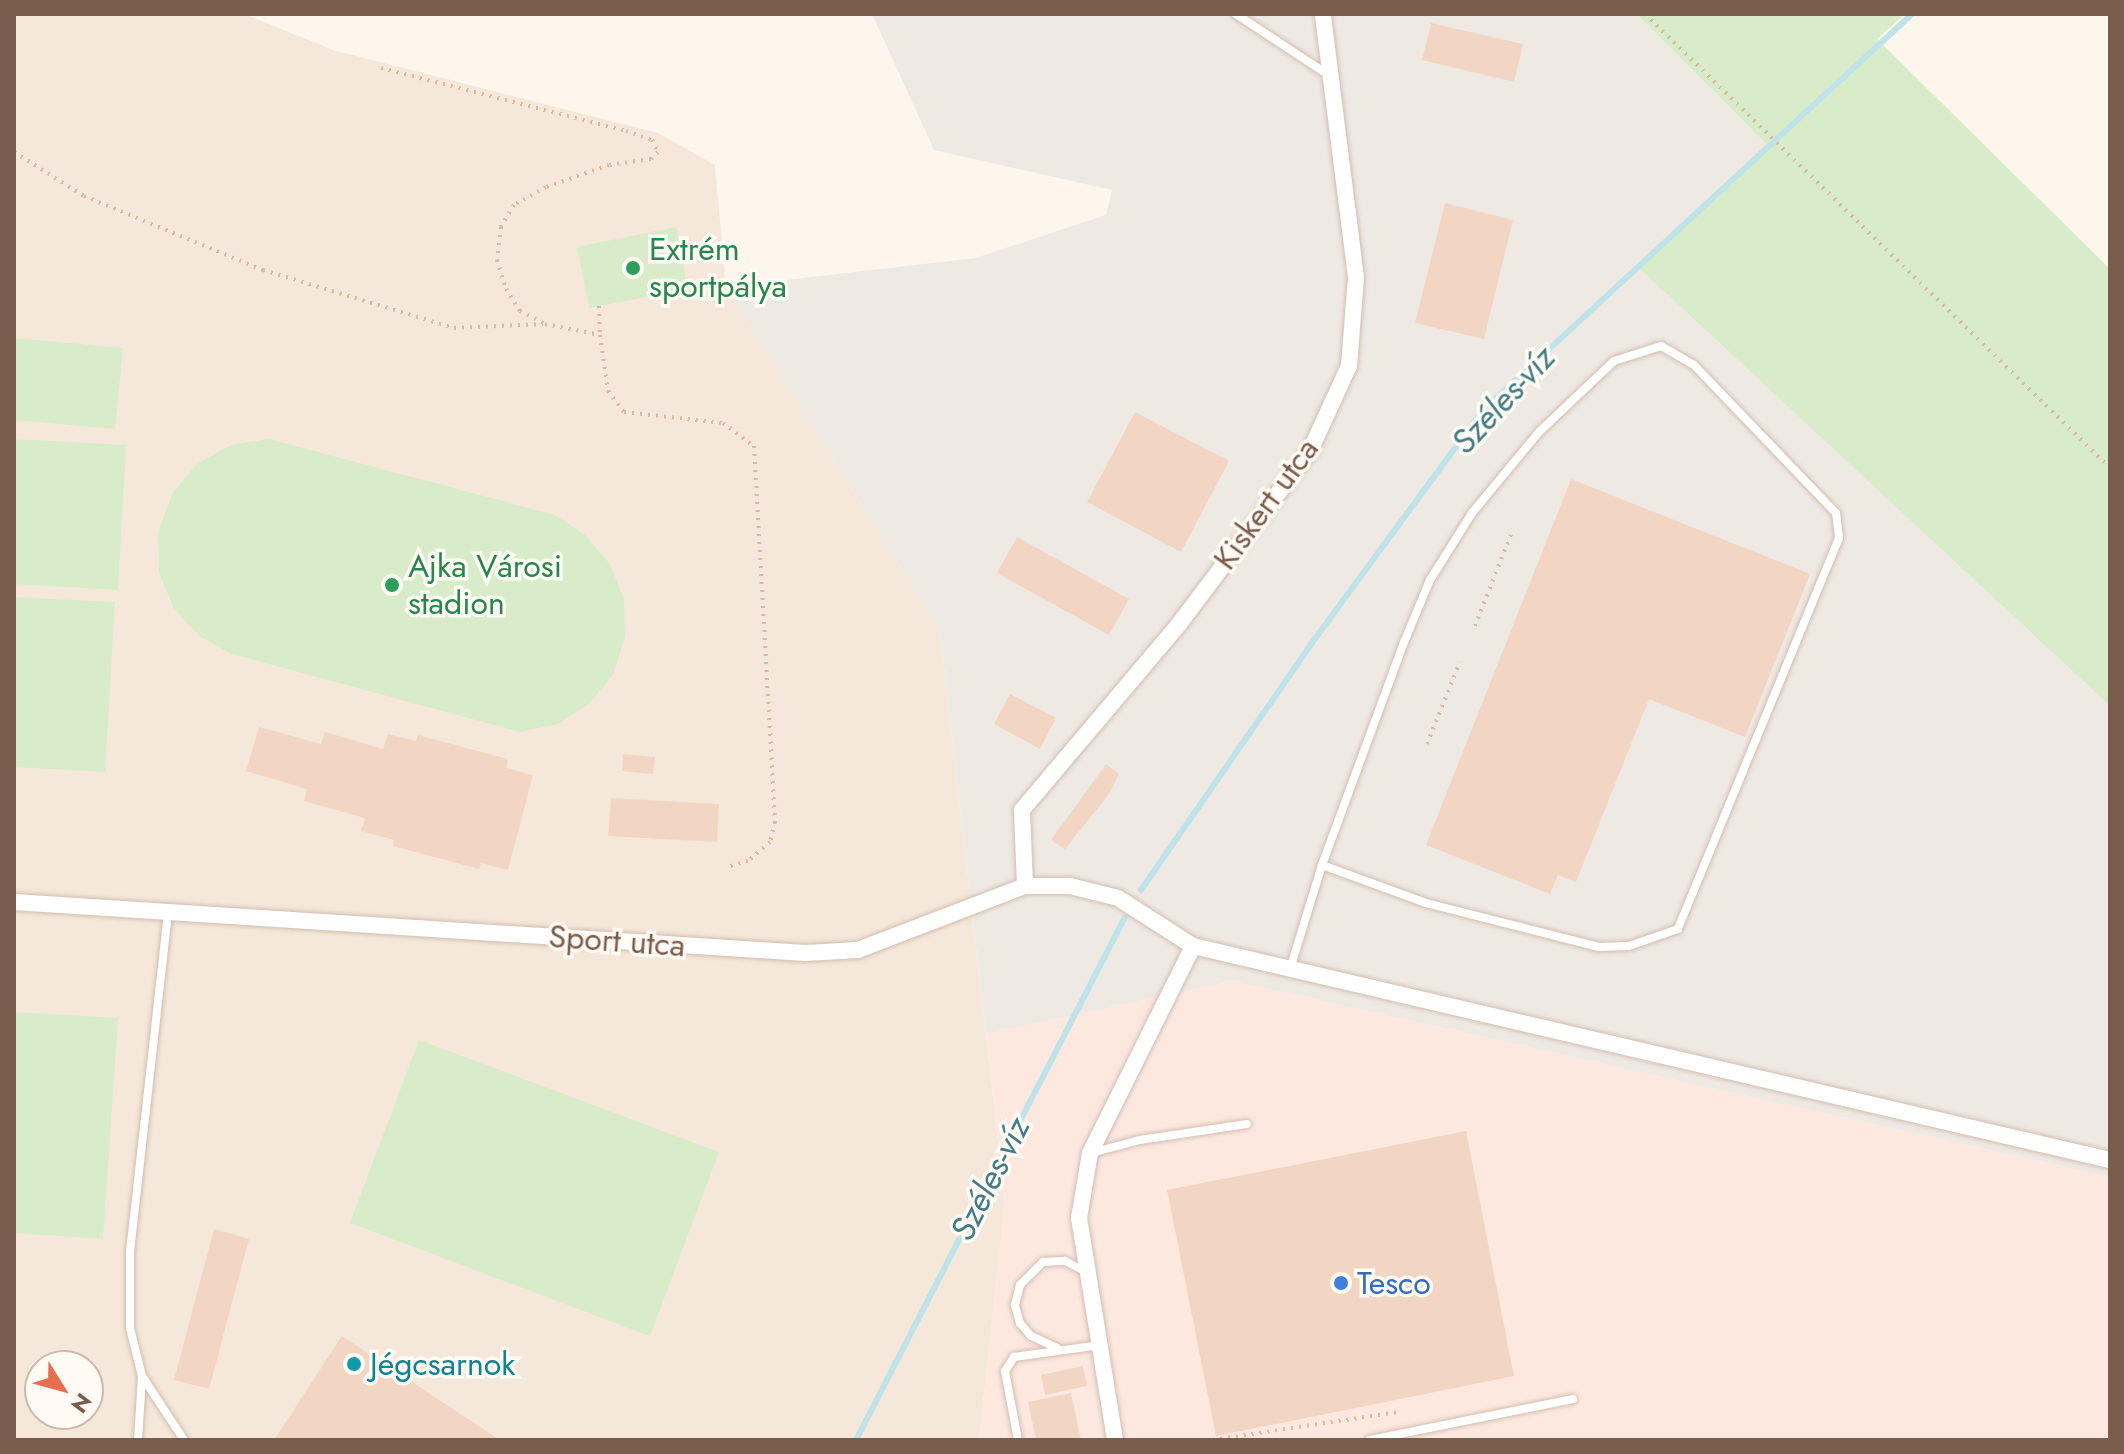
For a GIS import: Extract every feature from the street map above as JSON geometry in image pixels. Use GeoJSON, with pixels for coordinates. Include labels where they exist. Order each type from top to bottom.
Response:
{"type":"FeatureCollection","features":[{"type":"Feature","properties":{"kind":"street","name":"Kiskert utca"},"geometry":{"type":"LineString","coordinates":[[1025,886],[1022,810],[1179,624],[1310,451],[1349,366],[1356,277],[1323,14]]}},
{"type":"Feature","properties":{"kind":"street","name":"Sport utca"},"geometry":{"type":"LineString","coordinates":[[14,902],[805,953],[858,950],[1025,886],[1070,886],[1118,898],[1193,946],[2110,1160]]}},
{"type":"Feature","properties":{"kind":"street"},"geometry":{"type":"LineString","coordinates":[[1115,1440],[1079,1218],[1090,1153],[1193,946]]}},
{"type":"Feature","properties":{"kind":"lane"},"geometry":{"type":"LineString","coordinates":[[1236,14],[1331,76]]}},
{"type":"Feature","properties":{"kind":"lane"},"geometry":{"type":"LineString","coordinates":[[1290,969],[1322,865],[1430,580],[1472,513],[1539,432],[1614,361],[1661,346],[1694,365],[1836,513],[1839,538],[1678,929],[1629,946],[1599,947],[1426,903],[1322,865]]}},
{"type":"Feature","properties":{"kind":"lane"},"geometry":{"type":"LineString","coordinates":[[138,1440],[142,1376],[130,1328],[130,1252],[168,913]]}},
{"type":"Feature","properties":{"kind":"lane"},"geometry":{"type":"LineString","coordinates":[[1090,1153],[1140,1140],[1247,1124]]}},
{"type":"Feature","properties":{"kind":"lane"},"geometry":{"type":"LineString","coordinates":[[1062,1350],[1031,1336],[1020,1323],[1015,1305],[1020,1285],[1043,1262],[1065,1261],[1088,1275]]}},
{"type":"Feature","properties":{"kind":"lane"},"geometry":{"type":"LineString","coordinates":[[1018,1440],[1005,1371],[1014,1357],[1100,1345]]}},
{"type":"Feature","properties":{"kind":"lane"},"geometry":{"type":"LineString","coordinates":[[142,1376],[184,1440]]}},
{"type":"Feature","properties":{"kind":"lane"},"geometry":{"type":"LineString","coordinates":[[1370,1440],[1573,1399]]}},
{"type":"Feature","properties":{"kind":"path"},"geometry":{"type":"LineString","coordinates":[[1645,14],[2110,468]]}},
{"type":"Feature","properties":{"kind":"path"},"geometry":{"type":"LineString","coordinates":[[381,68],[652,140],[658,152],[651,159],[609,165],[546,187],[514,205],[501,227],[497,260],[506,289],[520,311],[545,324]]}},
{"type":"Feature","properties":{"kind":"path"},"geometry":{"type":"LineString","coordinates":[[14,152],[84,196],[263,270],[454,328],[545,324],[600,335]]}},
{"type":"Feature","properties":{"kind":"path"},"geometry":{"type":"LineString","coordinates":[[599,306],[608,391],[624,412],[723,423],[754,446],[758,462],[775,822],[770,842],[748,861],[727,867]]}},
{"type":"Feature","properties":{"kind":"path"},"geometry":{"type":"LineString","coordinates":[[1475,626],[1513,529]]}},
{"type":"Feature","properties":{"kind":"path"},"geometry":{"type":"LineString","coordinates":[[1427,744],[1460,662]]}},
{"type":"Feature","properties":{"kind":"path"},"geometry":{"type":"LineString","coordinates":[[1212,1440],[1399,1412]]}},
{"type":"Feature","properties":{"kind":"shaded area"},"geometry":{"type":"Polygon","coordinates":[[[14,14],[244,14],[333,50],[658,133],[715,165],[726,287],[940,631],[1005,1202],[979,1440],[14,1440],[14,14]]]}},
{"type":"Feature","properties":{"kind":"shaded area"},"geometry":{"type":"Polygon","coordinates":[[[872,14],[1637,14],[1769,147],[1639,267],[2110,706],[2110,1177],[1233,981],[986,1034],[940,631],[726,287],[976,258],[1106,215],[1112,190],[934,150],[872,14]]]}},
{"type":"Feature","properties":{"kind":"shaded area"},"geometry":{"type":"Polygon","coordinates":[[[1233,981],[2110,1177],[2110,1440],[979,1440],[1005,1202],[986,1034],[1233,981]]]}},
{"type":"Feature","properties":{"kind":"green space"},"geometry":{"type":"Polygon","coordinates":[[[1637,14],[1905,14],[1877,39],[2110,269],[2110,706],[1638,267],[1769,147],[1637,14]]]}},
{"type":"Feature","properties":{"kind":"green space","name":"Extrém sportpálya"},"geometry":{"type":"Polygon","coordinates":[[[676,227],[688,289],[589,308],[577,247],[676,227]]]}},
{"type":"Feature","properties":{"kind":"green space"},"geometry":{"type":"Polygon","coordinates":[[[14,338],[123,348],[115,429],[14,420],[14,338]]]}},
{"type":"Feature","properties":{"kind":"green space"},"geometry":{"type":"Polygon","coordinates":[[[14,439],[126,445],[118,590],[14,584],[14,439]]]}},
{"type":"Feature","properties":{"kind":"green space","name":"Ajka Városi stadion"},"geometry":{"type":"Polygon","coordinates":[[[269,439],[555,515],[585,535],[610,564],[624,599],[625,636],[614,673],[590,703],[558,724],[520,732],[232,654],[199,636],[173,607],[159,572],[158,533],[172,494],[197,464],[231,445],[269,439]]]}},
{"type":"Feature","properties":{"kind":"green space"},"geometry":{"type":"Polygon","coordinates":[[[14,597],[115,602],[105,772],[14,767],[14,597]]]}},
{"type":"Feature","properties":{"kind":"green space"},"geometry":{"type":"Polygon","coordinates":[[[14,1012],[118,1018],[103,1239],[14,1233],[14,1012]]]}},
{"type":"Feature","properties":{"kind":"green space"},"geometry":{"type":"Polygon","coordinates":[[[419,1040],[719,1152],[650,1336],[350,1223],[419,1040]]]}},
{"type":"Feature","properties":{"kind":"building"},"geometry":{"type":"Polygon","coordinates":[[[1431,23],[1523,44],[1514,82],[1422,60],[1431,23]]]}},
{"type":"Feature","properties":{"kind":"building"},"geometry":{"type":"Polygon","coordinates":[[[1445,203],[1513,220],[1484,339],[1415,323],[1445,203]]]}},
{"type":"Feature","properties":{"kind":"building"},"geometry":{"type":"Polygon","coordinates":[[[1135,412],[1229,461],[1181,552],[1087,502],[1135,412]]]}},
{"type":"Feature","properties":{"kind":"building"},"geometry":{"type":"Polygon","coordinates":[[[1571,479],[1810,574],[1745,737],[1649,699],[1576,882],[1558,875],[1550,894],[1426,845],[1571,479]]]}},
{"type":"Feature","properties":{"kind":"building"},"geometry":{"type":"Polygon","coordinates":[[[1017,537],[1129,599],[1109,635],[997,573],[1017,537]]]}},
{"type":"Feature","properties":{"kind":"building"},"geometry":{"type":"Polygon","coordinates":[[[1010,694],[1056,718],[1040,749],[994,724],[1010,694]]]}},
{"type":"Feature","properties":{"kind":"building"},"geometry":{"type":"Polygon","coordinates":[[[259,727],[321,744],[325,732],[383,749],[388,734],[416,741],[418,735],[508,759],[506,768],[533,775],[508,870],[481,863],[479,869],[393,846],[394,840],[361,831],[365,818],[304,801],[307,789],[246,771],[259,727]]]}},
{"type":"Feature","properties":{"kind":"building"},"geometry":{"type":"Polygon","coordinates":[[[623,754],[655,757],[653,774],[622,771],[623,754]]]}},
{"type":"Feature","properties":{"kind":"building"},"geometry":{"type":"Polygon","coordinates":[[[1106,764],[1119,774],[1109,794],[1065,849],[1051,840],[1106,764]]]}},
{"type":"Feature","properties":{"kind":"building"},"geometry":{"type":"Polygon","coordinates":[[[611,798],[719,804],[717,842],[608,836],[611,798]]]}},
{"type":"Feature","properties":{"kind":"building","name":"Tesco"},"geometry":{"type":"Polygon","coordinates":[[[1466,1131],[1514,1376],[1216,1436],[1167,1190],[1466,1131]]]}},
{"type":"Feature","properties":{"kind":"building"},"geometry":{"type":"Polygon","coordinates":[[[214,1229],[249,1239],[209,1389],[174,1380],[214,1229]]]}},
{"type":"Feature","properties":{"kind":"building","name":"Jégcsarnok"},"geometry":{"type":"Polygon","coordinates":[[[342,1336],[500,1440],[274,1440],[342,1336]]]}},
{"type":"Feature","properties":{"kind":"building"},"geometry":{"type":"Polygon","coordinates":[[[1083,1366],[1087,1386],[1045,1395],[1041,1375],[1083,1366]]]}},
{"type":"Feature","properties":{"kind":"building"},"geometry":{"type":"Polygon","coordinates":[[[1071,1393],[1081,1440],[1036,1440],[1028,1402],[1071,1393]]]}},
{"type":"Feature","properties":{"kind":"waterway","name":"Széles-víz"},"geometry":{"type":"LineString","coordinates":[[1141,890],[1314,640],[1482,411],[1912,14]]}},
{"type":"Feature","properties":{"kind":"waterway","name":"Széles-víz"},"geometry":{"type":"LineString","coordinates":[[856,1440],[1125,917]]}},
{"type":"Feature","properties":{"kind":"place","name":"Extrém sportpálya"},"geometry":{"type":"Point","coordinates":[633,268]}},
{"type":"Feature","properties":{"kind":"place","name":"Ajka Városi stadion"},"geometry":{"type":"Point","coordinates":[392,585]}},
{"type":"Feature","properties":{"kind":"place","name":"Tesco"},"geometry":{"type":"Point","coordinates":[1341,1283]}},
{"type":"Feature","properties":{"kind":"place","name":"Jégcsarnok"},"geometry":{"type":"Point","coordinates":[354,1364]}}]}
